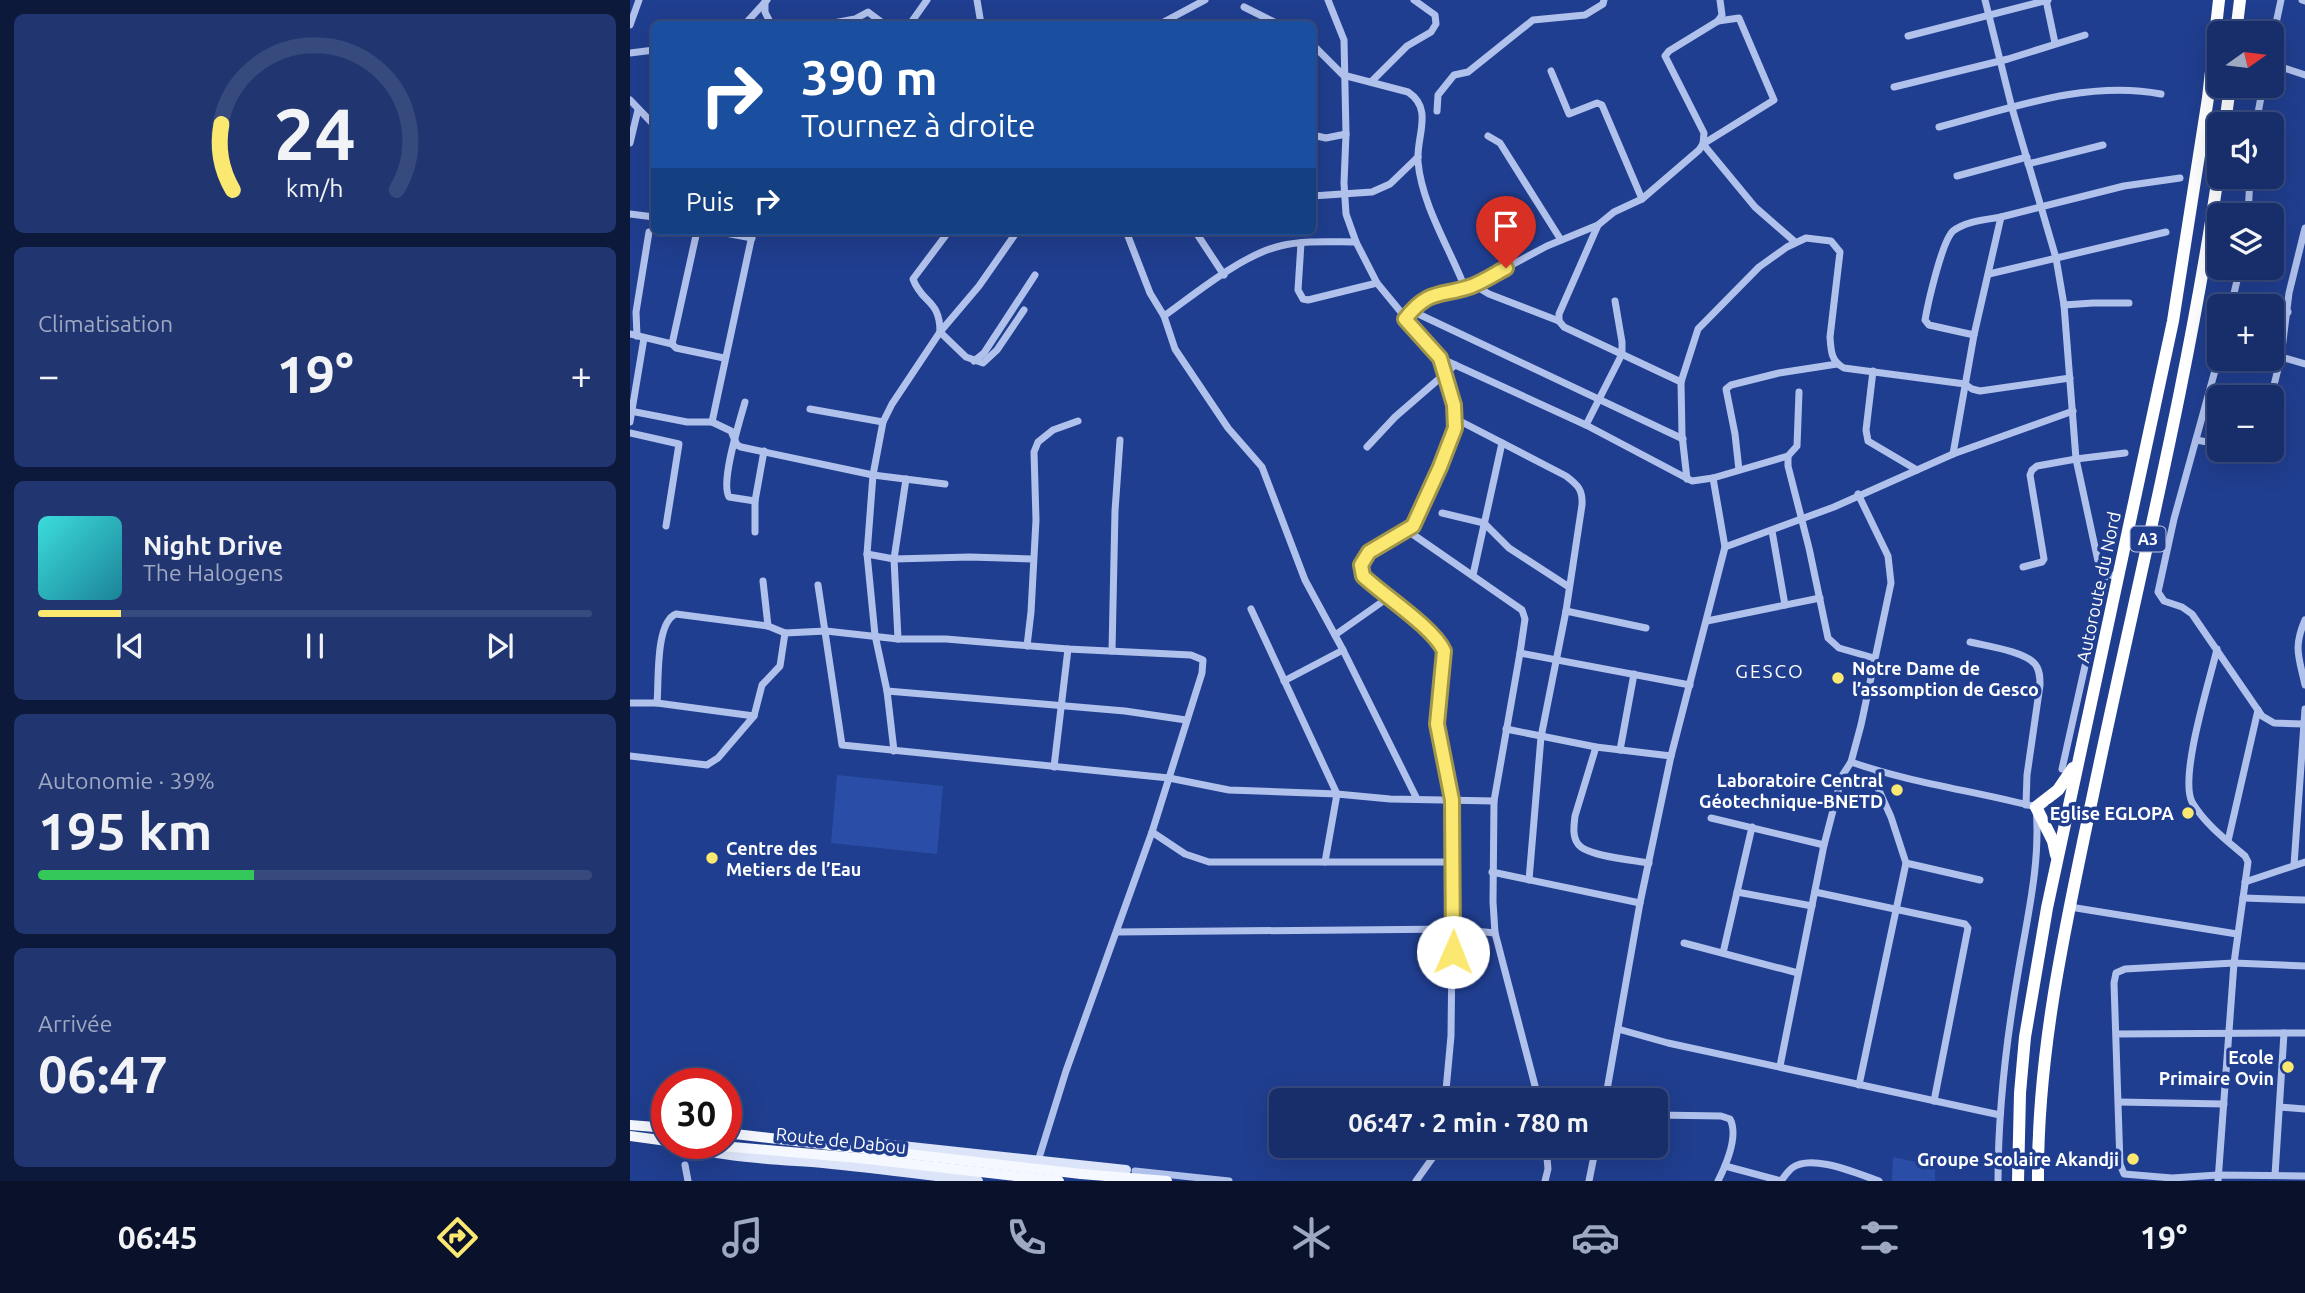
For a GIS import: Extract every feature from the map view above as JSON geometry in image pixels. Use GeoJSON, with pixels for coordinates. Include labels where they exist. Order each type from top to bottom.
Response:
{"type":"FeatureCollection","features":[{"type":"Feature","properties":{"kind":"highway","name":"Autoroute du Nord"},"geometry":{"type":"LineString","coordinates":[[2018,1181],[2020,1093],[2025,1037],[2047,908],[2173,321],[2206,110],[2219,0]]}},
{"type":"Feature","properties":{"kind":"highway"},"geometry":{"type":"LineString","coordinates":[[2237,21],[2239,0]]}},
{"type":"Feature","properties":{"kind":"highway","name":"A3"},"geometry":{"type":"LineString","coordinates":[[2038,1181],[2039,1119],[2045,1051],[2070,907],[2177,407],[2216,189]]}},
{"type":"Feature","properties":{"kind":"highway"},"geometry":{"type":"LineString","coordinates":[[2057,863],[2053,841],[2031,806],[2058,790],[2080,755]]}},
{"type":"Feature","properties":{"kind":"main road"},"geometry":{"type":"LineString","coordinates":[[630,1125],[651,1127]]}},
{"type":"Feature","properties":{"kind":"main road","name":"Route de Dabou"},"geometry":{"type":"LineString","coordinates":[[742,1135],[858,1148],[990,1169]]}},
{"type":"Feature","properties":{"kind":"main road"},"geometry":{"type":"LineString","coordinates":[[630,1136],[651,1139]]}},
{"type":"Feature","properties":{"kind":"main road","name":"Route de Dabou"},"geometry":{"type":"LineString","coordinates":[[742,1148],[990,1169]]}},
{"type":"Feature","properties":{"kind":"main road"},"geometry":{"type":"LineString","coordinates":[[990,1169],[1167,1181]]}},
{"type":"Feature","properties":{"kind":"main road"},"geometry":{"type":"LineString","coordinates":[[990,1169],[1059,1181]]}},
{"type":"Feature","properties":{"kind":"street"},"geometry":{"type":"LineString","coordinates":[[630,25],[639,0]]}},
{"type":"Feature","properties":{"kind":"street"},"geometry":{"type":"LineString","coordinates":[[977,0],[980,21]]}},
{"type":"Feature","properties":{"kind":"street"},"geometry":{"type":"LineString","coordinates":[[1169,21],[1205,0]]}},
{"type":"Feature","properties":{"kind":"street"},"geometry":{"type":"LineString","coordinates":[[1328,0],[1344,40],[1346,214],[1356,242],[1377,283],[1440,358],[1456,419],[1454,434],[1440,467],[1408,531],[1369,552],[1361,565],[1363,576],[1427,630],[1444,651],[1437,724],[1452,800],[1454,929],[1451,1036],[1446,1088]]}},
{"type":"Feature","properties":{"kind":"street"},"geometry":{"type":"LineString","coordinates":[[1371,82],[1407,46],[1431,32],[1436,24],[1435,15],[1414,0]]}},
{"type":"Feature","properties":{"kind":"street"},"geometry":{"type":"LineString","coordinates":[[1437,111],[1438,95],[1454,75],[1468,72],[1533,20],[1584,15],[1603,4],[1604,0]]}},
{"type":"Feature","properties":{"kind":"street"},"geometry":{"type":"LineString","coordinates":[[1718,21],[1722,15],[1720,0]]}},
{"type":"Feature","properties":{"kind":"street"},"geometry":{"type":"LineString","coordinates":[[1984,0],[2056,258],[2064,305],[2076,458],[2098,561],[2106,572],[2118,579]]}},
{"type":"Feature","properties":{"kind":"street"},"geometry":{"type":"LineString","coordinates":[[1908,36],[2046,0],[2055,43]]}},
{"type":"Feature","properties":{"kind":"street"},"geometry":{"type":"LineString","coordinates":[[2276,21],[2281,0]]}},
{"type":"Feature","properties":{"kind":"street"},"geometry":{"type":"LineString","coordinates":[[748,21],[765,1]]}},
{"type":"Feature","properties":{"kind":"street"},"geometry":{"type":"LineString","coordinates":[[765,1],[765,12],[770,21]]}},
{"type":"Feature","properties":{"kind":"street"},"geometry":{"type":"LineString","coordinates":[[912,21],[924,1]]}},
{"type":"Feature","properties":{"kind":"street"},"geometry":{"type":"LineString","coordinates":[[1244,7],[1272,21]]}},
{"type":"Feature","properties":{"kind":"street"},"geometry":{"type":"LineString","coordinates":[[844,21],[868,12],[880,21]]}},
{"type":"Feature","properties":{"kind":"street"},"geometry":{"type":"LineString","coordinates":[[1405,319],[1430,296],[1474,285],[1561,240],[1598,225],[1614,212],[1642,199],[1703,145],[1774,100],[1739,18],[1718,21],[1665,56],[1704,133],[1703,145],[1755,207],[1795,242]]}},
{"type":"Feature","properties":{"kind":"street"},"geometry":{"type":"LineString","coordinates":[[1894,87],[2000,61],[2085,35]]}},
{"type":"Feature","properties":{"kind":"street"},"geometry":{"type":"LineString","coordinates":[[1316,48],[1343,75],[1408,92],[1420,103],[1422,118],[1418,157],[1426,198],[1465,288]]}},
{"type":"Feature","properties":{"kind":"street"},"geometry":{"type":"LineString","coordinates":[[630,53],[651,50]]}},
{"type":"Feature","properties":{"kind":"street"},"geometry":{"type":"LineString","coordinates":[[2284,69],[2305,75]]}},
{"type":"Feature","properties":{"kind":"street"},"geometry":{"type":"LineString","coordinates":[[1552,71],[1569,114],[1597,103],[1602,105],[1642,199]]}},
{"type":"Feature","properties":{"kind":"street"},"geometry":{"type":"LineString","coordinates":[[1939,127],[2078,93],[2113,89],[2161,94]]}},
{"type":"Feature","properties":{"kind":"street"},"geometry":{"type":"LineString","coordinates":[[630,100],[651,122]]}},
{"type":"Feature","properties":{"kind":"street"},"geometry":{"type":"LineString","coordinates":[[630,143],[638,110]]}},
{"type":"Feature","properties":{"kind":"street"},"geometry":{"type":"LineString","coordinates":[[1316,136],[1326,138],[1346,134]]}},
{"type":"Feature","properties":{"kind":"street"},"geometry":{"type":"LineString","coordinates":[[1488,136],[1500,143],[1561,240]]}},
{"type":"Feature","properties":{"kind":"street"},"geometry":{"type":"LineString","coordinates":[[1956,176],[2103,145]]}},
{"type":"Feature","properties":{"kind":"street"},"geometry":{"type":"LineString","coordinates":[[1316,196],[1372,192],[1390,184],[1418,157]]}},
{"type":"Feature","properties":{"kind":"street"},"geometry":{"type":"LineString","coordinates":[[1974,335],[1929,325],[1925,320],[1944,250],[1953,231],[1971,223],[2124,186],[2180,178]]}},
{"type":"Feature","properties":{"kind":"street"},"geometry":{"type":"LineString","coordinates":[[630,214],[651,217]]}},
{"type":"Feature","properties":{"kind":"street"},"geometry":{"type":"LineString","coordinates":[[1953,454],[1974,335],[2001,217]]}},
{"type":"Feature","properties":{"kind":"street"},"geometry":{"type":"LineString","coordinates":[[1559,321],[1559,314],[1598,225]]}},
{"type":"Feature","properties":{"kind":"street"},"geometry":{"type":"LineString","coordinates":[[2284,338],[2289,293],[2305,228]]}},
{"type":"Feature","properties":{"kind":"street"},"geometry":{"type":"LineString","coordinates":[[630,422],[637,336],[636,312],[649,232]]}},
{"type":"Feature","properties":{"kind":"street"},"geometry":{"type":"LineString","coordinates":[[1989,274],[2166,232]]}},
{"type":"Feature","properties":{"kind":"street"},"geometry":{"type":"LineString","coordinates":[[672,344],[696,235]]}},
{"type":"Feature","properties":{"kind":"street"},"geometry":{"type":"LineString","coordinates":[[712,422],[752,235]]}},
{"type":"Feature","properties":{"kind":"street"},"geometry":{"type":"LineString","coordinates":[[946,235],[913,279],[939,313],[940,332],[966,357],[983,363],[988,360],[1024,310]]}},
{"type":"Feature","properties":{"kind":"street"},"geometry":{"type":"LineString","coordinates":[[894,751],[887,691],[875,635],[867,554],[873,475],[883,422],[940,332],[979,286],[1015,235]]}},
{"type":"Feature","properties":{"kind":"street"},"geometry":{"type":"LineString","coordinates":[[1128,235],[1150,293],[1164,316],[1175,349],[1228,428],[1262,467],[1298,563],[1417,799]]}},
{"type":"Feature","properties":{"kind":"street"},"geometry":{"type":"LineString","coordinates":[[1198,235],[1224,275]]}},
{"type":"Feature","properties":{"kind":"street"},"geometry":{"type":"LineString","coordinates":[[1687,479],[1681,382],[1696,334],[1701,325],[1759,267],[1795,242],[1806,238],[1831,241],[1840,251],[1830,337],[1831,351],[1837,364],[1844,368],[1965,384],[1980,391],[2070,378]]}},
{"type":"Feature","properties":{"kind":"street"},"geometry":{"type":"LineString","coordinates":[[1164,316],[1247,258],[1276,247],[1301,243],[1356,242]]}},
{"type":"Feature","properties":{"kind":"street"},"geometry":{"type":"LineString","coordinates":[[1301,243],[1298,290],[1303,299],[1377,283]]}},
{"type":"Feature","properties":{"kind":"street"},"geometry":{"type":"LineString","coordinates":[[974,361],[984,353],[1035,275]]}},
{"type":"Feature","properties":{"kind":"street"},"geometry":{"type":"LineString","coordinates":[[1474,285],[1489,294],[1559,321],[1564,327],[1681,382]]}},
{"type":"Feature","properties":{"kind":"street"},"geometry":{"type":"LineString","coordinates":[[1586,425],[1622,354],[1615,301]]}},
{"type":"Feature","properties":{"kind":"street"},"geometry":{"type":"LineString","coordinates":[[2064,305],[2129,303]]}},
{"type":"Feature","properties":{"kind":"street"},"geometry":{"type":"LineString","coordinates":[[1412,311],[1683,439]]}},
{"type":"Feature","properties":{"kind":"street"},"geometry":{"type":"LineString","coordinates":[[2284,311],[2288,312]]}},
{"type":"Feature","properties":{"kind":"street"},"geometry":{"type":"LineString","coordinates":[[637,336],[724,358]]}},
{"type":"Feature","properties":{"kind":"street"},"geometry":{"type":"LineString","coordinates":[[1440,358],[1586,425],[1692,481],[1713,478],[1788,456],[1797,446],[1799,392]]}},
{"type":"Feature","properties":{"kind":"street"},"geometry":{"type":"LineString","coordinates":[[2284,358],[2305,364]]}},
{"type":"Feature","properties":{"kind":"street"},"geometry":{"type":"LineString","coordinates":[[1739,470],[1726,389],[1731,385],[1779,373],[1837,364]]}},
{"type":"Feature","properties":{"kind":"street"},"geometry":{"type":"LineString","coordinates":[[1367,447],[1395,417],[1455,365]]}},
{"type":"Feature","properties":{"kind":"street"},"geometry":{"type":"LineString","coordinates":[[1873,371],[1866,430],[1868,441],[1917,470]]}},
{"type":"Feature","properties":{"kind":"street"},"geometry":{"type":"LineString","coordinates":[[2215,371],[2174,519],[2158,592],[2164,601],[2188,610],[2268,721],[2304,724]]}},
{"type":"Feature","properties":{"kind":"street"},"geometry":{"type":"LineString","coordinates":[[746,402],[735,438],[726,494],[729,497],[755,501]]}},
{"type":"Feature","properties":{"kind":"street"},"geometry":{"type":"LineString","coordinates":[[810,409],[883,422]]}},
{"type":"Feature","properties":{"kind":"street"},"geometry":{"type":"LineString","coordinates":[[631,411],[687,422],[712,422],[725,427],[737,444],[764,451],[873,475],[945,484]]}},
{"type":"Feature","properties":{"kind":"street"},"geometry":{"type":"LineString","coordinates":[[1725,547],[1802,519],[1953,454],[2073,411]]}},
{"type":"Feature","properties":{"kind":"street"},"geometry":{"type":"LineString","coordinates":[[1456,419],[1566,476],[1581,489],[1582,505],[1566,611],[1541,737],[1529,880]]}},
{"type":"Feature","properties":{"kind":"street"},"geometry":{"type":"LineString","coordinates":[[1027,646],[1037,498],[1034,452],[1038,442],[1053,430],[1077,421]]}},
{"type":"Feature","properties":{"kind":"street"},"geometry":{"type":"LineString","coordinates":[[630,433],[679,444],[666,526]]}},
{"type":"Feature","properties":{"kind":"street"},"geometry":{"type":"LineString","coordinates":[[1112,651],[1120,440]]}},
{"type":"Feature","properties":{"kind":"street"},"geometry":{"type":"LineString","coordinates":[[2196,440],[2207,442]]}},
{"type":"Feature","properties":{"kind":"street"},"geometry":{"type":"LineString","coordinates":[[1473,575],[1502,443]]}},
{"type":"Feature","properties":{"kind":"street"},"geometry":{"type":"LineString","coordinates":[[755,532],[755,501],[764,451]]}},
{"type":"Feature","properties":{"kind":"street"},"geometry":{"type":"LineString","coordinates":[[2023,567],[2044,559],[2031,471],[2037,466],[2076,458],[2124,453]]}},
{"type":"Feature","properties":{"kind":"street"},"geometry":{"type":"LineString","coordinates":[[1788,456],[1788,467],[1828,638],[1839,648],[1874,658]]}},
{"type":"Feature","properties":{"kind":"street"},"geometry":{"type":"LineString","coordinates":[[1607,1088],[1640,903],[1671,756],[1725,547],[1713,478]]}},
{"type":"Feature","properties":{"kind":"street"},"geometry":{"type":"LineString","coordinates":[[898,639],[894,558],[906,479]]}},
{"type":"Feature","properties":{"kind":"street"},"geometry":{"type":"LineString","coordinates":[[1780,1066],[1824,845],[1842,776],[1852,762],[1891,583],[1890,567],[1883,544],[1858,494]]}},
{"type":"Feature","properties":{"kind":"street"},"geometry":{"type":"LineString","coordinates":[[1442,513],[1484,523],[1509,548],[1569,587]]}},
{"type":"Feature","properties":{"kind":"street"},"geometry":{"type":"LineString","coordinates":[[1408,531],[1522,610],[1525,619],[1494,801],[1492,872],[1495,933],[1536,1088]]}},
{"type":"Feature","properties":{"kind":"street"},"geometry":{"type":"LineString","coordinates":[[1772,531],[1785,605]]}},
{"type":"Feature","properties":{"kind":"street"},"geometry":{"type":"LineString","coordinates":[[867,554],[894,558],[1032,559]]}},
{"type":"Feature","properties":{"kind":"street"},"geometry":{"type":"LineString","coordinates":[[2062,769],[2106,572]]}},
{"type":"Feature","properties":{"kind":"street"},"geometry":{"type":"LineString","coordinates":[[763,581],[768,626]]}},
{"type":"Feature","properties":{"kind":"street"},"geometry":{"type":"LineString","coordinates":[[818,585],[840,743],[845,746],[1169,778],[1230,790],[1494,801]]}},
{"type":"Feature","properties":{"kind":"street"},"geometry":{"type":"LineString","coordinates":[[1335,635],[1390,597]]}},
{"type":"Feature","properties":{"kind":"street"},"geometry":{"type":"LineString","coordinates":[[1707,621],[1820,598]]}},
{"type":"Feature","properties":{"kind":"street"},"geometry":{"type":"LineString","coordinates":[[1251,609],[1337,794],[1325,862]]}},
{"type":"Feature","properties":{"kind":"street"},"geometry":{"type":"LineString","coordinates":[[1566,611],[1646,628]]}},
{"type":"Feature","properties":{"kind":"street"},"geometry":{"type":"LineString","coordinates":[[657,703],[665,622],[669,617],[688,615],[768,626],[785,633],[826,631],[898,639],[946,639],[1201,657],[1204,663],[1202,673],[1152,832],[1066,1071],[1038,1161]]}},
{"type":"Feature","properties":{"kind":"street"},"geometry":{"type":"LineString","coordinates":[[2305,620],[2297,647],[2305,685]]}},
{"type":"Feature","properties":{"kind":"street"},"geometry":{"type":"LineString","coordinates":[[630,756],[707,765],[718,758],[754,716],[762,685],[780,666],[785,633]]}},
{"type":"Feature","properties":{"kind":"street"},"geometry":{"type":"LineString","coordinates":[[1970,642],[2033,661],[2039,671],[2040,685],[2027,775],[2031,806],[2038,829],[2034,878],[2008,1035],[2000,1115],[1998,1181]]}},
{"type":"Feature","properties":{"kind":"street"},"geometry":{"type":"LineString","coordinates":[[1054,767],[1068,649]]}},
{"type":"Feature","properties":{"kind":"street"},"geometry":{"type":"LineString","coordinates":[[2217,649],[2189,765],[2188,791],[2200,814],[2247,859],[2234,963],[2218,1178]]}},
{"type":"Feature","properties":{"kind":"street"},"geometry":{"type":"LineString","coordinates":[[1284,681],[1343,650]]}},
{"type":"Feature","properties":{"kind":"street"},"geometry":{"type":"LineString","coordinates":[[1520,653],[1690,685]]}},
{"type":"Feature","properties":{"kind":"street"},"geometry":{"type":"LineString","coordinates":[[1620,750],[1634,674]]}},
{"type":"Feature","properties":{"kind":"street"},"geometry":{"type":"LineString","coordinates":[[887,691],[1060,705],[1186,720]]}},
{"type":"Feature","properties":{"kind":"street"},"geometry":{"type":"LineString","coordinates":[[630,703],[657,703],[754,716]]}},
{"type":"Feature","properties":{"kind":"street"},"geometry":{"type":"LineString","coordinates":[[2294,865],[2305,709]]}},
{"type":"Feature","properties":{"kind":"street"},"geometry":{"type":"LineString","coordinates":[[2228,841],[2258,710]]}},
{"type":"Feature","properties":{"kind":"street"},"geometry":{"type":"LineString","coordinates":[[1506,729],[1596,747],[1671,756]]}},
{"type":"Feature","properties":{"kind":"street"},"geometry":{"type":"LineString","coordinates":[[1596,747],[1575,816],[1573,827],[1577,844],[1585,851],[1648,863]]}},
{"type":"Feature","properties":{"kind":"street"},"geometry":{"type":"LineString","coordinates":[[1852,762],[1878,771],[2031,806]]}},
{"type":"Feature","properties":{"kind":"street"},"geometry":{"type":"LineString","coordinates":[[1859,1085],[1906,863],[1877,786],[1878,771]]}},
{"type":"Feature","properties":{"kind":"street"},"geometry":{"type":"LineString","coordinates":[[1711,818],[1824,845]]}},
{"type":"Feature","properties":{"kind":"street"},"geometry":{"type":"LineString","coordinates":[[1723,953],[1752,827]]}},
{"type":"Feature","properties":{"kind":"street"},"geometry":{"type":"LineString","coordinates":[[1152,832],[1185,853],[1209,862],[1453,862]]}},
{"type":"Feature","properties":{"kind":"street"},"geometry":{"type":"LineString","coordinates":[[2245,882],[2305,862]]}},
{"type":"Feature","properties":{"kind":"street"},"geometry":{"type":"LineString","coordinates":[[1906,863],[1980,880]]}},
{"type":"Feature","properties":{"kind":"street"},"geometry":{"type":"LineString","coordinates":[[1492,872],[1640,903]]}},
{"type":"Feature","properties":{"kind":"street"},"geometry":{"type":"LineString","coordinates":[[1737,892],[1812,906]]}},
{"type":"Feature","properties":{"kind":"street"},"geometry":{"type":"LineString","coordinates":[[1815,892],[1965,924],[1968,928],[1934,1101]]}},
{"type":"Feature","properties":{"kind":"street"},"geometry":{"type":"LineString","coordinates":[[2243,898],[2305,900]]}},
{"type":"Feature","properties":{"kind":"street"},"geometry":{"type":"LineString","coordinates":[[2070,907],[2237,934]]}},
{"type":"Feature","properties":{"kind":"street"},"geometry":{"type":"LineString","coordinates":[[1117,932],[1454,929],[1495,933]]}},
{"type":"Feature","properties":{"kind":"street"},"geometry":{"type":"LineString","coordinates":[[1684,943],[1798,973]]}},
{"type":"Feature","properties":{"kind":"street"},"geometry":{"type":"LineString","coordinates":[[2305,966],[2234,963],[2119,970],[2114,978],[2120,1164],[2124,1174],[2172,1178],[2305,1176]]}},
{"type":"Feature","properties":{"kind":"street"},"geometry":{"type":"LineString","coordinates":[[1618,1029],[1668,1043],[2000,1115]]}},
{"type":"Feature","properties":{"kind":"street"},"geometry":{"type":"LineString","coordinates":[[2275,1175],[2284,1033]]}},
{"type":"Feature","properties":{"kind":"street"},"geometry":{"type":"LineString","coordinates":[[2117,1034],[2305,1033]]}},
{"type":"Feature","properties":{"kind":"street"},"geometry":{"type":"LineString","coordinates":[[2119,1101],[2224,1104]]}},
{"type":"Feature","properties":{"kind":"street"},"geometry":{"type":"LineString","coordinates":[[2280,1107],[2305,1109]]}},
{"type":"Feature","properties":{"kind":"street"},"geometry":{"type":"LineString","coordinates":[[1668,1115],[1721,1116],[1730,1119],[1733,1127],[1725,1166],[1718,1181]]}},
{"type":"Feature","properties":{"kind":"street"},"geometry":{"type":"LineString","coordinates":[[858,1148],[869,1144],[883,1144],[1229,1181]]}},
{"type":"Feature","properties":{"kind":"street"},"geometry":{"type":"LineString","coordinates":[[742,1156],[978,1181]]}},
{"type":"Feature","properties":{"kind":"street"},"geometry":{"type":"LineString","coordinates":[[1416,1181],[1432,1158]]}},
{"type":"Feature","properties":{"kind":"street"},"geometry":{"type":"LineString","coordinates":[[1545,1181],[1547,1158]]}},
{"type":"Feature","properties":{"kind":"street"},"geometry":{"type":"LineString","coordinates":[[1589,1181],[1594,1158]]}},
{"type":"Feature","properties":{"kind":"street"},"geometry":{"type":"LineString","coordinates":[[1725,1166],[1781,1181],[1790,1169],[1808,1162],[1879,1181]]}},
{"type":"Feature","properties":{"kind":"street"},"geometry":{"type":"LineString","coordinates":[[685,1165],[688,1181]]}},
{"type":"Feature","properties":{"kind":"street"},"geometry":{"type":"LineString","coordinates":[[1113,1181],[1116,1175],[1130,1171]]}},
{"type":"Feature","properties":{"kind":"street"},"geometry":{"type":"LineString","coordinates":[[1130,1171],[1144,1181]]}},
{"type":"Feature","properties":{"kind":"shaded area"},"geometry":{"type":"Polygon","coordinates":[[[837,775],[943,786],[937,854],[831,843],[837,775]]]}},
{"type":"Feature","properties":{"kind":"shaded area"},"geometry":{"type":"Polygon","coordinates":[[[1893,1157],[1935,1166],[1935,1181],[1892,1181],[1893,1157]]]}},
{"type":"Feature","properties":{"kind":"place","name":"Notre Dame de l’assomption de Gesco"},"geometry":{"type":"Point","coordinates":[1838,678]}},
{"type":"Feature","properties":{"kind":"place","name":"Laboratoire Central Géotechnique-BNETD"},"geometry":{"type":"Point","coordinates":[1897,790]}},
{"type":"Feature","properties":{"kind":"place","name":"Eglise EGLOPA"},"geometry":{"type":"Point","coordinates":[2188,813]}},
{"type":"Feature","properties":{"kind":"place","name":"Centre des Metiers de l’Eau"},"geometry":{"type":"Point","coordinates":[712,858]}},
{"type":"Feature","properties":{"kind":"place","name":"Ecole Primaire Ovin"},"geometry":{"type":"Point","coordinates":[2288,1067]}},
{"type":"Feature","properties":{"kind":"place","name":"Groupe Scolaire Akandji"},"geometry":{"type":"Point","coordinates":[2133,1159]}},
{"type":"Feature","properties":{"kind":"district","name":"GESCO"},"geometry":{"type":"Point","coordinates":[1770,671]}},
{"type":"Feature","properties":{"kind":"route"},"geometry":{"type":"LineString","coordinates":[[1453,952],[1452,800],[1437,724],[1444,651],[1427,630],[1363,576],[1361,565],[1369,552],[1413,526],[1454,434],[1456,412],[1440,358],[1405,319],[1420,302],[1430,296],[1474,285],[1506,268]]}}]}
